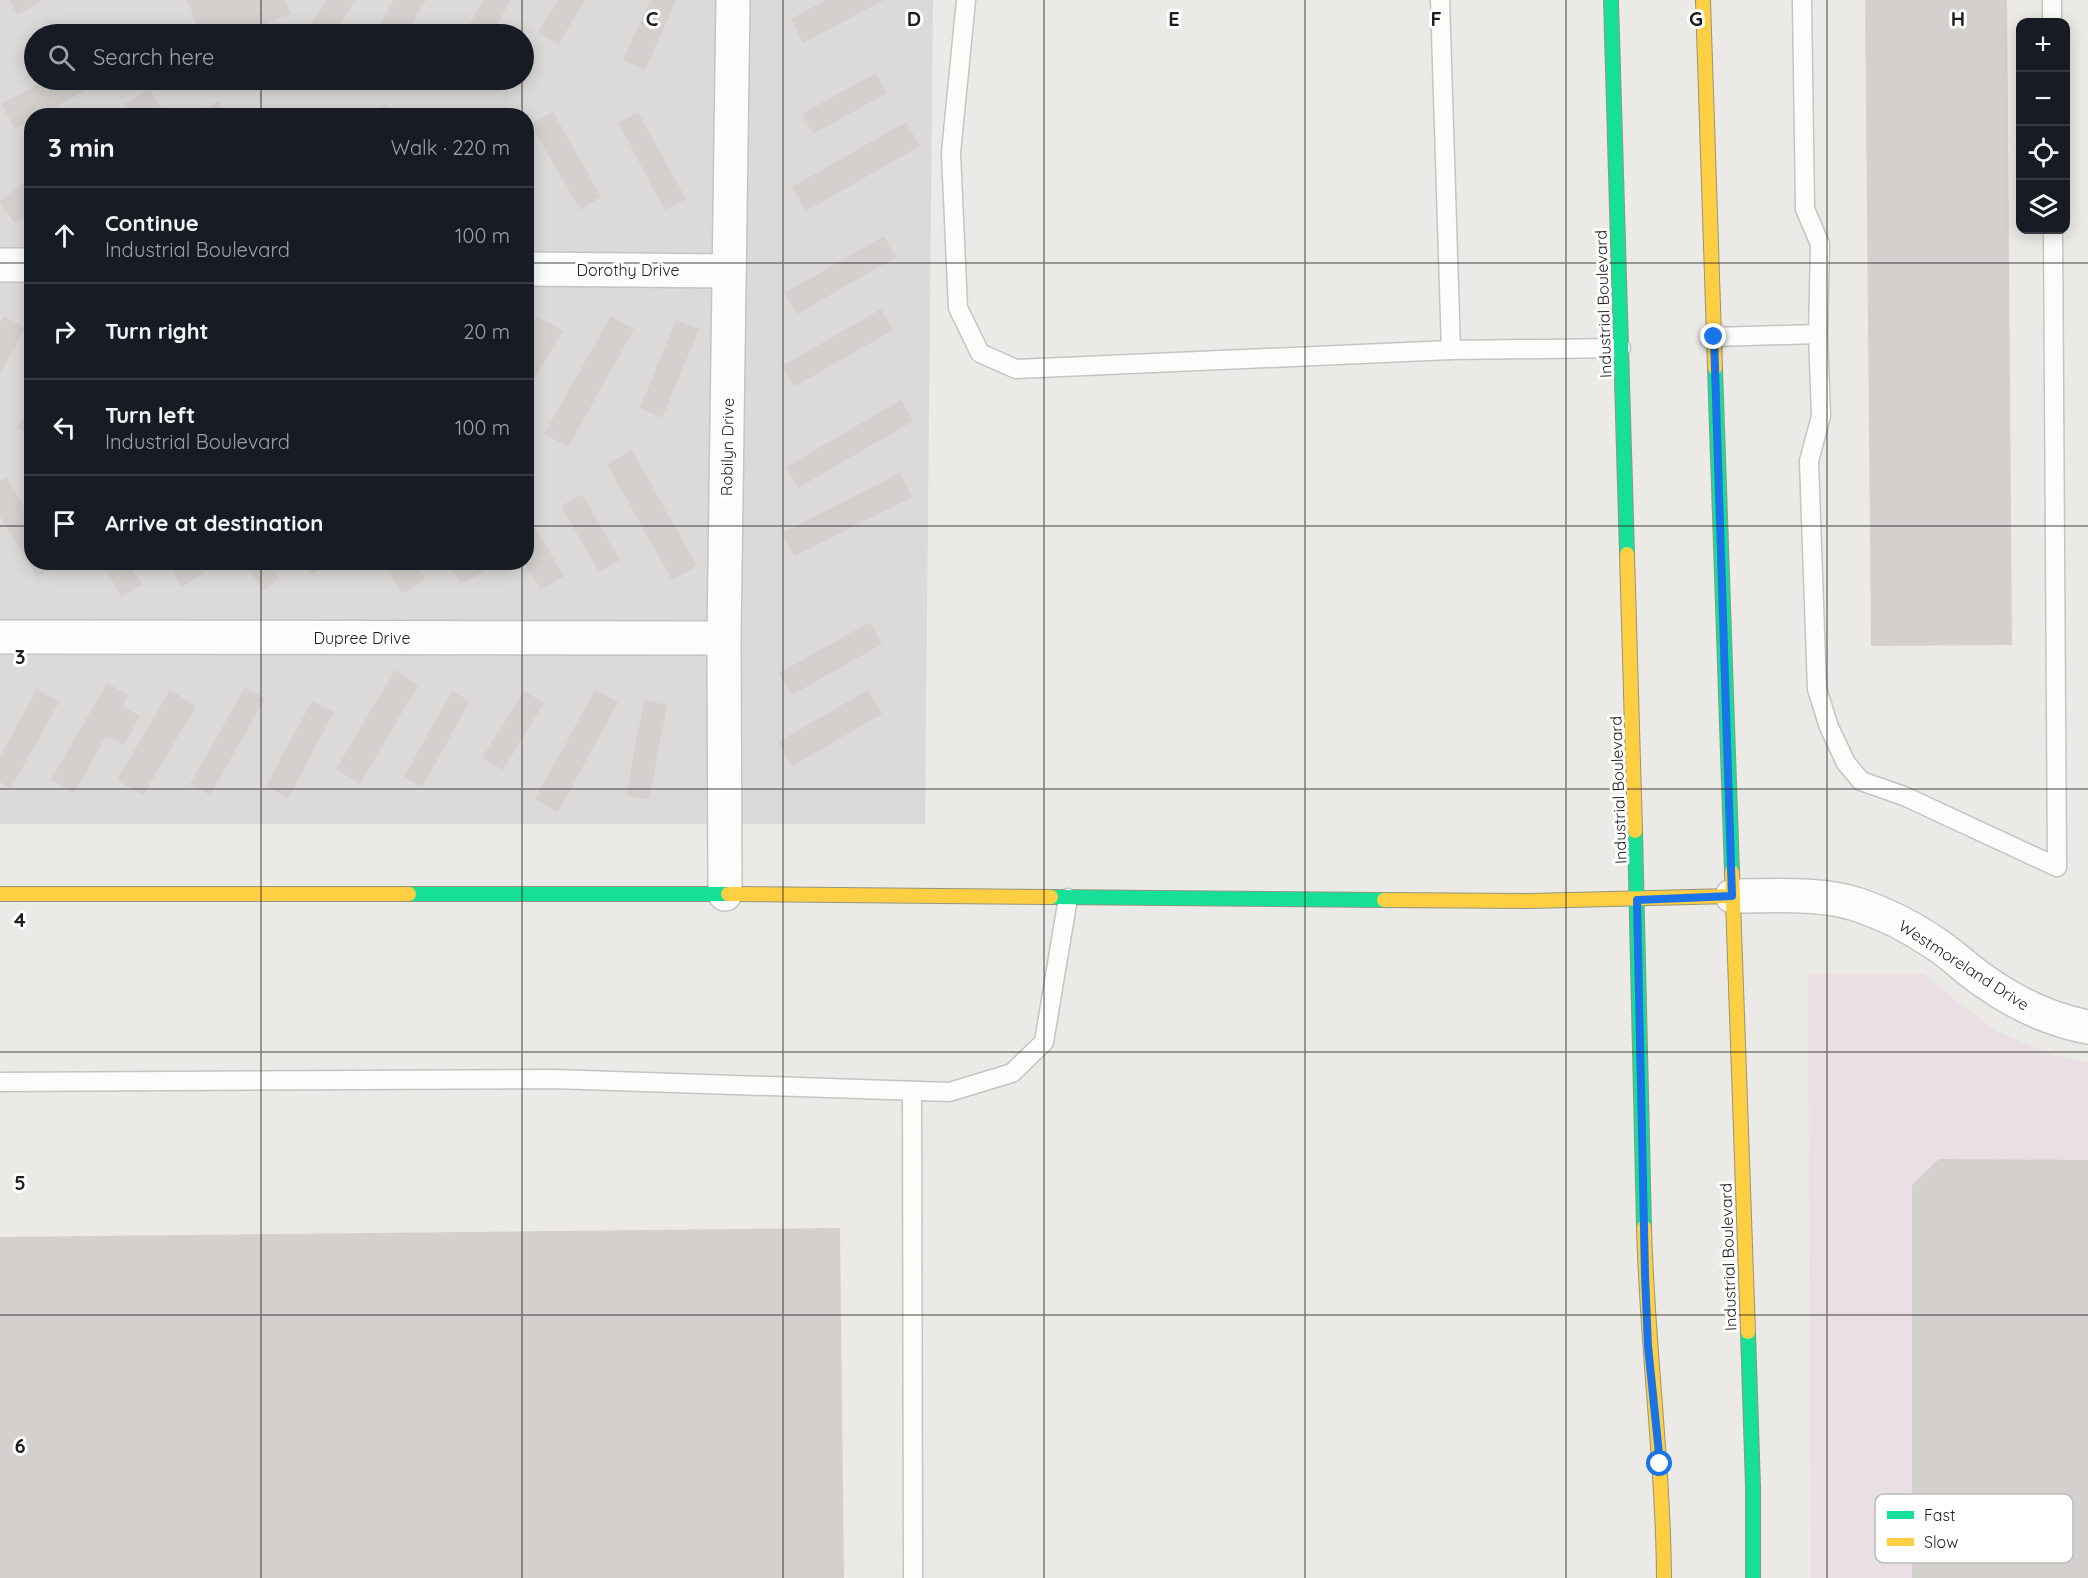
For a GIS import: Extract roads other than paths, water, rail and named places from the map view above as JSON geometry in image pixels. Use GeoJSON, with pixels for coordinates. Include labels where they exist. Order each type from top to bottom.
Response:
{"type":"FeatureCollection","features":[{"type":"Feature","properties":{"kind":"main road","name":"Industrial Boulevard"},"geometry":{"type":"LineString","coordinates":[[1611,0],[1646,1298],[1664,1526],[1664,1578]]}},
{"type":"Feature","properties":{"kind":"main road","name":"Industrial Boulevard"},"geometry":{"type":"LineString","coordinates":[[1703,0],[1753,1487],[1753,1578]]}},
{"type":"Feature","properties":{"kind":"main road"},"geometry":{"type":"LineString","coordinates":[[0,894],[724,894],[1529,902],[1732,896]]}},
{"type":"Feature","properties":{"kind":"street","name":"Robilyn Drive"},"geometry":{"type":"LineString","coordinates":[[724,894],[724,638],[733,0]]}},
{"type":"Feature","properties":{"kind":"street"},"geometry":{"type":"LineString","coordinates":[[0,265],[24,265]]}},
{"type":"Feature","properties":{"kind":"street","name":"Dorothy Drive"},"geometry":{"type":"LineString","coordinates":[[534,269],[729,271]]}},
{"type":"Feature","properties":{"kind":"street","name":"Dupree Drive"},"geometry":{"type":"LineString","coordinates":[[0,637],[724,638]]}},
{"type":"Feature","properties":{"kind":"street","name":"Westmoreland Drive"},"geometry":{"type":"LineString","coordinates":[[1732,896],[1829,898],[1858,905],[1910,927],[1935,942],[1984,982],[2012,999],[2040,1013],[2088,1027]]}},
{"type":"Feature","properties":{"kind":"lane"},"geometry":{"type":"LineString","coordinates":[[966,0],[951,153],[958,308],[980,353],[1016,369],[1451,350],[1621,348]]}},
{"type":"Feature","properties":{"kind":"lane"},"geometry":{"type":"LineString","coordinates":[[1440,0],[1451,350]]}},
{"type":"Feature","properties":{"kind":"lane"},"geometry":{"type":"LineString","coordinates":[[1802,0],[1805,209],[1820,244],[1818,334],[1821,416],[1809,461],[1816,689],[1829,727],[1846,763],[1861,781],[1904,796],[2057,867],[2054,234]]}},
{"type":"Feature","properties":{"kind":"lane"},"geometry":{"type":"LineString","coordinates":[[2052,0],[2052,18]]}},
{"type":"Feature","properties":{"kind":"lane"},"geometry":{"type":"LineString","coordinates":[[1714,337],[1818,334]]}},
{"type":"Feature","properties":{"kind":"lane"},"geometry":{"type":"LineString","coordinates":[[0,1082],[553,1079],[949,1092],[1011,1073],[1044,1042],[1068,898]]}},
{"type":"Feature","properties":{"kind":"lane"},"geometry":{"type":"LineString","coordinates":[[912,1091],[913,1578]]}}]}
